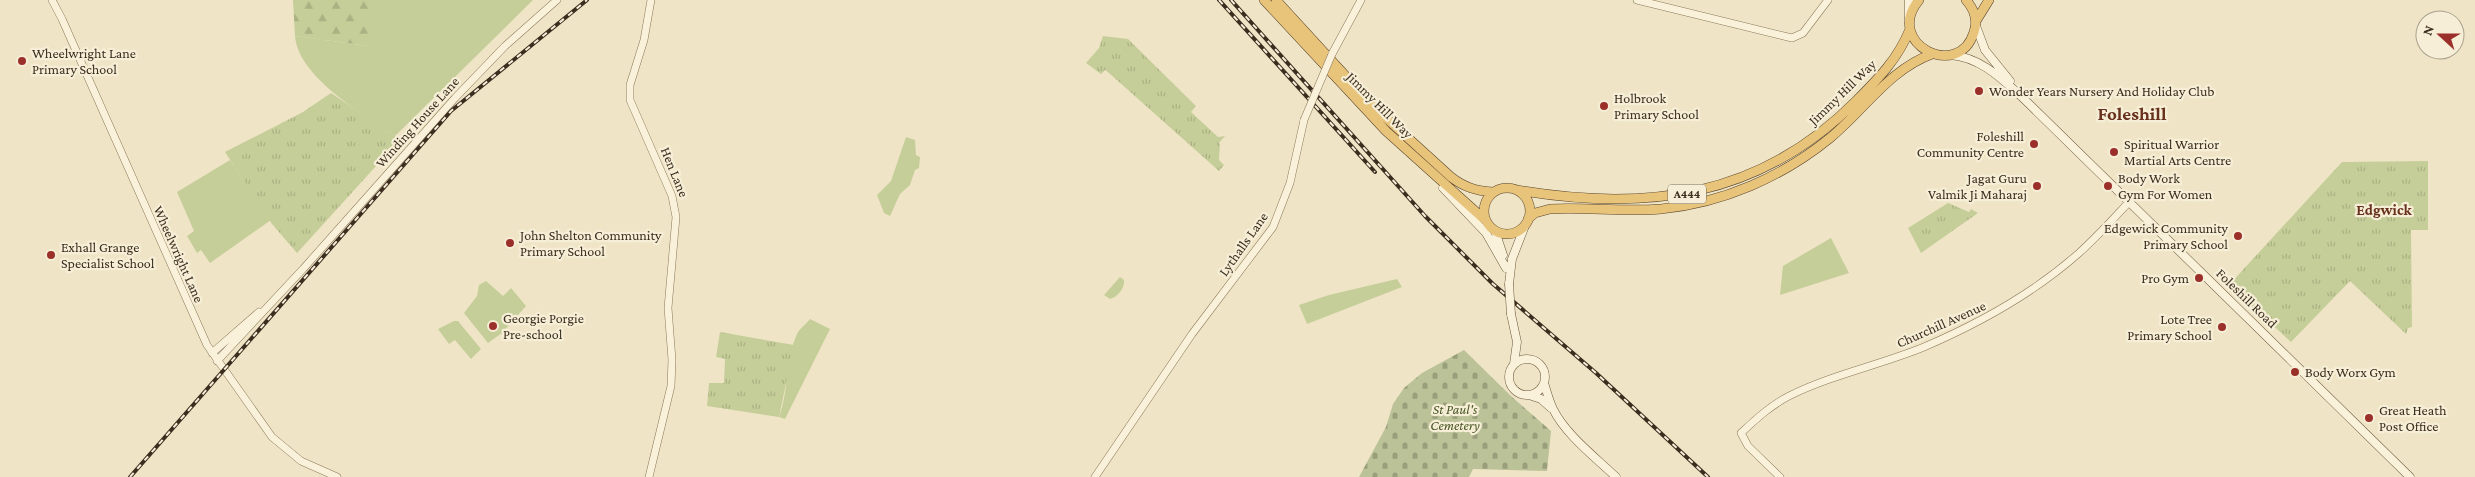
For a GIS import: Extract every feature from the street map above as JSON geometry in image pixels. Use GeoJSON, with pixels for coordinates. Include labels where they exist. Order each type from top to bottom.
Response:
{"type":"FeatureCollection","features":[{"type":"Feature","properties":{"kind":"highway","name":"Jimmy Hill Way"},"geometry":{"type":"LineString","coordinates":[[1264,0],[1345,90],[1420,164],[1485,220]]}},
{"type":"Feature","properties":{"kind":"highway","name":"Jimmy Hill Way"},"geometry":{"type":"LineString","coordinates":[[1276,0],[1374,107],[1451,177],[1462,185],[1479,191],[1493,192]]}},
{"type":"Feature","properties":{"kind":"highway"},"geometry":{"type":"LineString","coordinates":[[1919,0],[1909,18],[1910,29],[1918,44],[1932,54],[1950,55],[1967,45],[1989,0]]}},
{"type":"Feature","properties":{"kind":"highway"},"geometry":{"type":"LineString","coordinates":[[1966,0],[1974,12],[1976,24]]}},
{"type":"Feature","properties":{"kind":"highway","name":"Jimmy Hill Way"},"geometry":{"type":"LineString","coordinates":[[1516,190],[1574,198],[1639,199],[1692,193],[1740,180],[1795,151],[1839,118],[1887,69],[1899,53],[1910,29]]}},
{"type":"Feature","properties":{"kind":"highway","name":"Jimmy Hill Way"},"geometry":{"type":"LineString","coordinates":[[1527,221],[1535,213],[1550,209],[1652,209],[1681,206],[1720,197],[1754,185],[1783,171],[1816,150],[1849,122],[1906,66],[1932,54]]}},
{"type":"Feature","properties":{"kind":"highway"},"geometry":{"type":"LineString","coordinates":[[1501,188],[1516,190],[1527,199],[1530,209],[1527,221],[1514,233],[1506,234],[1495,231],[1485,220],[1485,204],[1493,192],[1501,188]]}},
{"type":"Feature","properties":{"kind":"main road"},"geometry":{"type":"LineString","coordinates":[[1909,0],[1909,18]]}},
{"type":"Feature","properties":{"kind":"main road","name":"Foleshill Road"},"geometry":{"type":"LineString","coordinates":[[1976,24],[1984,50],[2022,97]]}},
{"type":"Feature","properties":{"kind":"main road","name":"Foleshill Road"},"geometry":{"type":"LineString","coordinates":[[1950,55],[1969,58],[1982,64],[2022,97],[2410,477]]}},
{"type":"Feature","properties":{"kind":"main road"},"geometry":{"type":"LineString","coordinates":[[1420,164],[1486,233],[1506,268]]}},
{"type":"Feature","properties":{"kind":"main road"},"geometry":{"type":"LineString","coordinates":[[1509,282],[1512,259],[1527,221]]}},
{"type":"Feature","properties":{"kind":"main road"},"geometry":{"type":"LineString","coordinates":[[1495,231],[1509,282],[1511,314],[1517,342],[1523,353],[1543,370],[1544,383],[1553,409]]}},
{"type":"Feature","properties":{"kind":"main road"},"geometry":{"type":"LineString","coordinates":[[1517,342],[1514,364],[1509,374],[1510,384],[1518,393],[1541,399],[1553,409],[1575,438],[1616,477]]}},
{"type":"Feature","properties":{"kind":"main road"},"geometry":{"type":"LineString","coordinates":[[1514,364],[1525,359],[1533,360]]}},
{"type":"Feature","properties":{"kind":"main road"},"geometry":{"type":"LineString","coordinates":[[1529,395],[1538,391],[1544,383]]}},
{"type":"Feature","properties":{"kind":"street","name":"Wheelwright Lane"},"geometry":{"type":"LineString","coordinates":[[52,0],[186,301],[212,353],[275,440],[301,461],[337,477]]}},
{"type":"Feature","properties":{"kind":"street","name":"Winding House Lane"},"geometry":{"type":"LineString","coordinates":[[217,361],[303,269],[455,98],[505,46],[556,0]]}},
{"type":"Feature","properties":{"kind":"street","name":"Hen Lane"},"geometry":{"type":"LineString","coordinates":[[649,477],[671,386],[672,360],[668,308],[671,255],[677,224],[672,196],[630,100],[630,85],[644,40],[651,0]]}},
{"type":"Feature","properties":{"kind":"street","name":"Lythalls Lane"},"geometry":{"type":"LineString","coordinates":[[1095,477],[1192,334],[1273,227],[1290,183],[1304,120],[1332,54],[1361,0]]}},
{"type":"Feature","properties":{"kind":"street"},"geometry":{"type":"LineString","coordinates":[[1637,0],[1792,38],[1803,33],[1828,0]]}},
{"type":"Feature","properties":{"kind":"street","name":"Churchill Avenue"},"geometry":{"type":"LineString","coordinates":[[1780,477],[1748,446],[1740,433],[1762,413],[1788,396],[1926,346],[1986,318],[2013,302],[2080,253],[2130,201]]}},
{"type":"Feature","properties":{"kind":"street","name":"Winding House Lane"},"geometry":{"type":"LineString","coordinates":[[212,353],[303,269]]}},
{"type":"Feature","properties":{"kind":"green space"},"geometry":{"type":"Polygon","coordinates":[[[293,0],[369,0],[369,46],[295,36],[293,0]]]}},
{"type":"Feature","properties":{"kind":"green space"},"geometry":{"type":"Polygon","coordinates":[[[369,0],[533,0],[395,136],[334,94],[320,80],[308,66],[299,51],[295,36],[369,46],[369,0]]]}},
{"type":"Feature","properties":{"kind":"green space"},"geometry":{"type":"Polygon","coordinates":[[[1103,36],[1128,39],[1196,106],[1191,112],[1218,137],[1225,136],[1219,143],[1219,160],[1224,165],[1219,171],[1109,73],[1105,70],[1101,74],[1086,63],[1099,48],[1103,36]]]}},
{"type":"Feature","properties":{"kind":"green space"},"geometry":{"type":"Polygon","coordinates":[[[331,93],[395,136],[397,143],[297,253],[272,224],[225,152],[303,112],[331,93]]]}},
{"type":"Feature","properties":{"kind":"green space"},"geometry":{"type":"Polygon","coordinates":[[[906,137],[915,140],[916,155],[920,157],[919,168],[915,170],[910,185],[900,194],[890,216],[884,213],[877,195],[891,181],[906,137]]]}},
{"type":"Feature","properties":{"kind":"green space"},"geometry":{"type":"Polygon","coordinates":[[[230,160],[271,220],[210,263],[201,250],[197,253],[187,236],[194,231],[177,192],[230,160]]]}},
{"type":"Feature","properties":{"kind":"green space"},"geometry":{"type":"Polygon","coordinates":[[[2428,161],[2428,230],[2411,230],[2412,327],[2408,328],[2406,334],[2350,281],[2291,342],[2229,285],[2342,162],[2428,161]]]}},
{"type":"Feature","properties":{"kind":"green space"},"geometry":{"type":"Polygon","coordinates":[[[1948,203],[1969,212],[1971,209],[1978,213],[1921,253],[1908,228],[1948,203]]]}},
{"type":"Feature","properties":{"kind":"green space"},"geometry":{"type":"Polygon","coordinates":[[[1831,238],[1849,273],[1780,295],[1783,266],[1831,238]]]}},
{"type":"Feature","properties":{"kind":"green space"},"geometry":{"type":"Polygon","coordinates":[[[1120,277],[1124,280],[1122,289],[1116,296],[1110,299],[1104,295],[1120,277]]]}},
{"type":"Feature","properties":{"kind":"green space"},"geometry":{"type":"Polygon","coordinates":[[[1397,279],[1402,287],[1307,324],[1299,305],[1329,295],[1397,279]]]}},
{"type":"Feature","properties":{"kind":"green space"},"geometry":{"type":"Polygon","coordinates":[[[486,281],[503,296],[511,288],[526,306],[502,333],[488,343],[464,313],[477,296],[479,285],[486,281]]]}},
{"type":"Feature","properties":{"kind":"green space"},"geometry":{"type":"Polygon","coordinates":[[[810,319],[830,329],[785,419],[779,417],[793,344],[798,332],[810,319]]]}},
{"type":"Feature","properties":{"kind":"green space"},"geometry":{"type":"Polygon","coordinates":[[[458,321],[481,349],[471,359],[455,340],[449,344],[438,329],[458,321]]]}},
{"type":"Feature","properties":{"kind":"green space"},"geometry":{"type":"Polygon","coordinates":[[[720,332],[794,345],[779,417],[707,406],[709,383],[724,383],[725,359],[716,357],[720,332]]]}},
{"type":"Feature","properties":{"kind":"green space","name":"St Paul's Cemetery"},"geometry":{"type":"Polygon","coordinates":[[[1464,350],[1511,396],[1551,431],[1547,471],[1473,469],[1469,477],[1359,477],[1386,427],[1393,404],[1404,388],[1422,373],[1464,350]]]}},
{"type":"Feature","properties":{"kind":"railway"},"geometry":{"type":"LineString","coordinates":[[130,477],[451,111],[587,0]]}},
{"type":"Feature","properties":{"kind":"railway"},"geometry":{"type":"LineString","coordinates":[[1219,0],[1375,172]]}},
{"type":"Feature","properties":{"kind":"railway"},"geometry":{"type":"LineString","coordinates":[[1231,0],[1425,216],[1493,284],[1596,373],[1708,477]]}},
{"type":"Feature","properties":{"kind":"place","name":"Wheelwright Lane Primary School"},"geometry":{"type":"Point","coordinates":[22,61]}},
{"type":"Feature","properties":{"kind":"place","name":"Wonder Years Nursery And Holiday Club"},"geometry":{"type":"Point","coordinates":[1979,91]}},
{"type":"Feature","properties":{"kind":"place","name":"Holbrook Primary School"},"geometry":{"type":"Point","coordinates":[1604,106]}},
{"type":"Feature","properties":{"kind":"place","name":"Foleshill Community Centre"},"geometry":{"type":"Point","coordinates":[2034,144]}},
{"type":"Feature","properties":{"kind":"place","name":"Spiritual Warrior Martial Arts Centre"},"geometry":{"type":"Point","coordinates":[2114,152]}},
{"type":"Feature","properties":{"kind":"place","name":"Jagat Guru Valmik Ji Maharaj"},"geometry":{"type":"Point","coordinates":[2037,186]}},
{"type":"Feature","properties":{"kind":"place","name":"Body Work Gym For Women"},"geometry":{"type":"Point","coordinates":[2108,186]}},
{"type":"Feature","properties":{"kind":"place","name":"Edgewick Community Primary School"},"geometry":{"type":"Point","coordinates":[2238,236]}},
{"type":"Feature","properties":{"kind":"place","name":"John Shelton Community Primary School"},"geometry":{"type":"Point","coordinates":[510,243]}},
{"type":"Feature","properties":{"kind":"place","name":"Exhall Grange Specialist School"},"geometry":{"type":"Point","coordinates":[51,255]}},
{"type":"Feature","properties":{"kind":"place","name":"Pro Gym"},"geometry":{"type":"Point","coordinates":[2199,278]}},
{"type":"Feature","properties":{"kind":"place","name":"Georgie Porgie Pre-school"},"geometry":{"type":"Point","coordinates":[493,326]}},
{"type":"Feature","properties":{"kind":"place","name":"Lote Tree Primary School"},"geometry":{"type":"Point","coordinates":[2222,327]}},
{"type":"Feature","properties":{"kind":"place","name":"Body Worx Gym"},"geometry":{"type":"Point","coordinates":[2295,372]}},
{"type":"Feature","properties":{"kind":"place","name":"Great Heath Post Office"},"geometry":{"type":"Point","coordinates":[2369,418]}},
{"type":"Feature","properties":{"kind":"district","name":"Foleshill"},"geometry":{"type":"Point","coordinates":[2132,113]}},
{"type":"Feature","properties":{"kind":"district","name":"Edgwick"},"geometry":{"type":"Point","coordinates":[2384,210]}}]}
